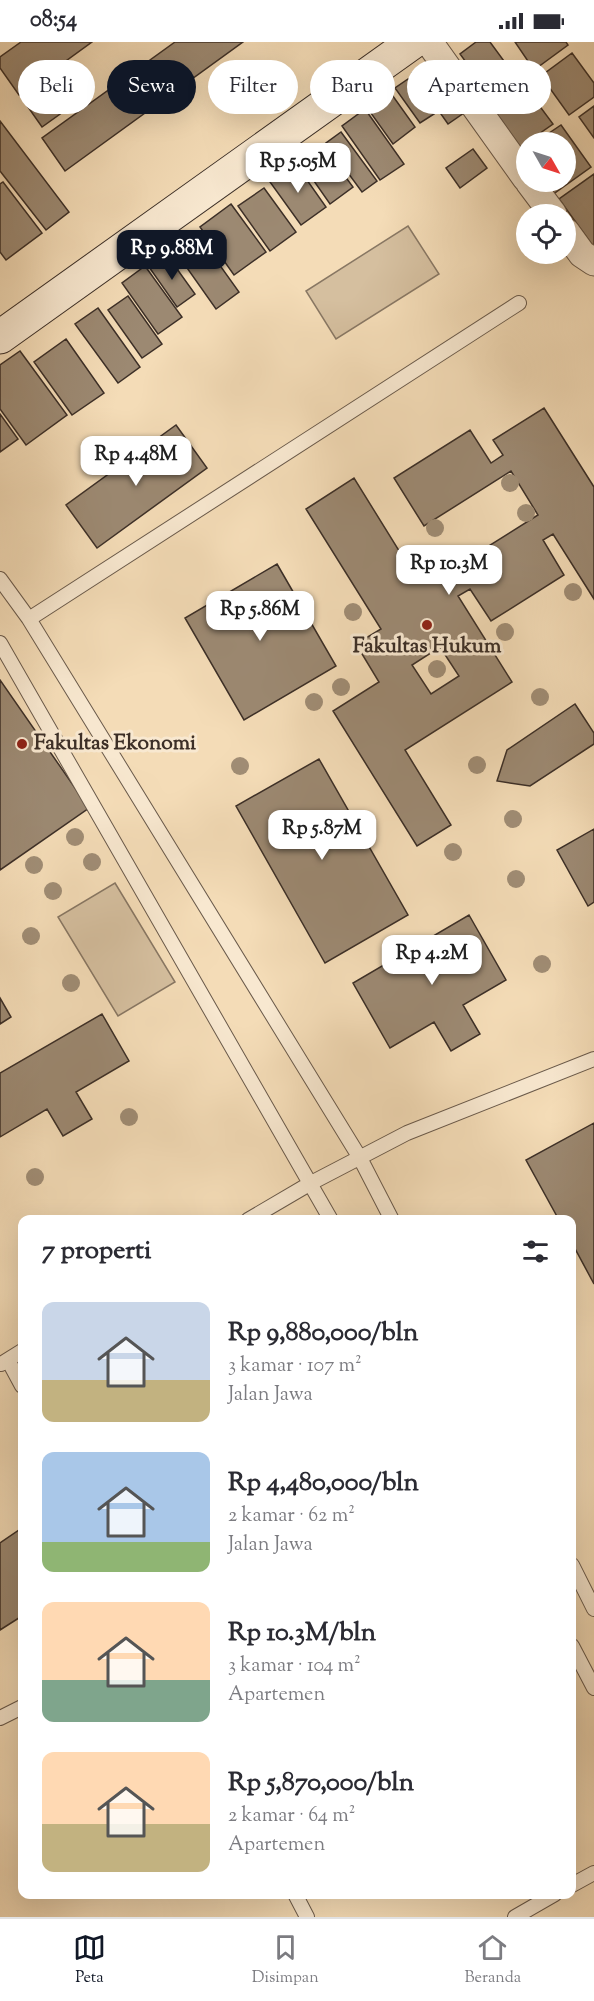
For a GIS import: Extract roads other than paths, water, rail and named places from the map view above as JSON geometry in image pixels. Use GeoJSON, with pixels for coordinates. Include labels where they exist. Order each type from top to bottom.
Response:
{"type":"FeatureCollection","features":[{"type":"Feature","properties":{"kind":"main road"},"geometry":{"type":"LineString","coordinates":[[4,326],[413,42]]}},
{"type":"Feature","properties":{"kind":"street"},"geometry":{"type":"LineString","coordinates":[[429,42],[516,163]]}},
{"type":"Feature","properties":{"kind":"street"},"geometry":{"type":"LineString","coordinates":[[576,246],[582,254],[594,262]]}},
{"type":"Feature","properties":{"kind":"lane"},"geometry":{"type":"LineString","coordinates":[[29,619],[519,303]]}},
{"type":"Feature","properties":{"kind":"lane"},"geometry":{"type":"LineString","coordinates":[[0,579],[29,619],[360,1158],[389,1215]]}},
{"type":"Feature","properties":{"kind":"lane"},"geometry":{"type":"LineString","coordinates":[[0,643],[328,1215]]}},
{"type":"Feature","properties":{"kind":"lane"},"geometry":{"type":"LineString","coordinates":[[257,1215],[311,1183],[407,1133],[594,1059]]}},
{"type":"Feature","properties":{"kind":"lane"},"geometry":{"type":"LineString","coordinates":[[18,1353],[4,1362],[18,1381]]}},
{"type":"Feature","properties":{"kind":"lane"},"geometry":{"type":"LineString","coordinates":[[576,1573],[594,1609]]}},
{"type":"Feature","properties":{"kind":"lane"},"geometry":{"type":"LineString","coordinates":[[576,1654],[594,1688]]}},
{"type":"Feature","properties":{"kind":"lane"},"geometry":{"type":"LineString","coordinates":[[0,1718],[18,1709]]}},
{"type":"Feature","properties":{"kind":"lane"},"geometry":{"type":"LineString","coordinates":[[576,1883],[594,1873]]}},
{"type":"Feature","properties":{"kind":"lane"},"geometry":{"type":"LineString","coordinates":[[298,1899],[307,1917]]}},
{"type":"Feature","properties":{"kind":"lane"},"geometry":{"type":"LineString","coordinates":[[515,1917],[546,1899]]}},
{"type":"Feature","properties":{"kind":"place","name":"Fakultas Hukum"},"geometry":{"type":"Point","coordinates":[427,625]}},
{"type":"Feature","properties":{"kind":"place","name":"Fakultas Ekonomi"},"geometry":{"type":"Point","coordinates":[22,744]}}]}
